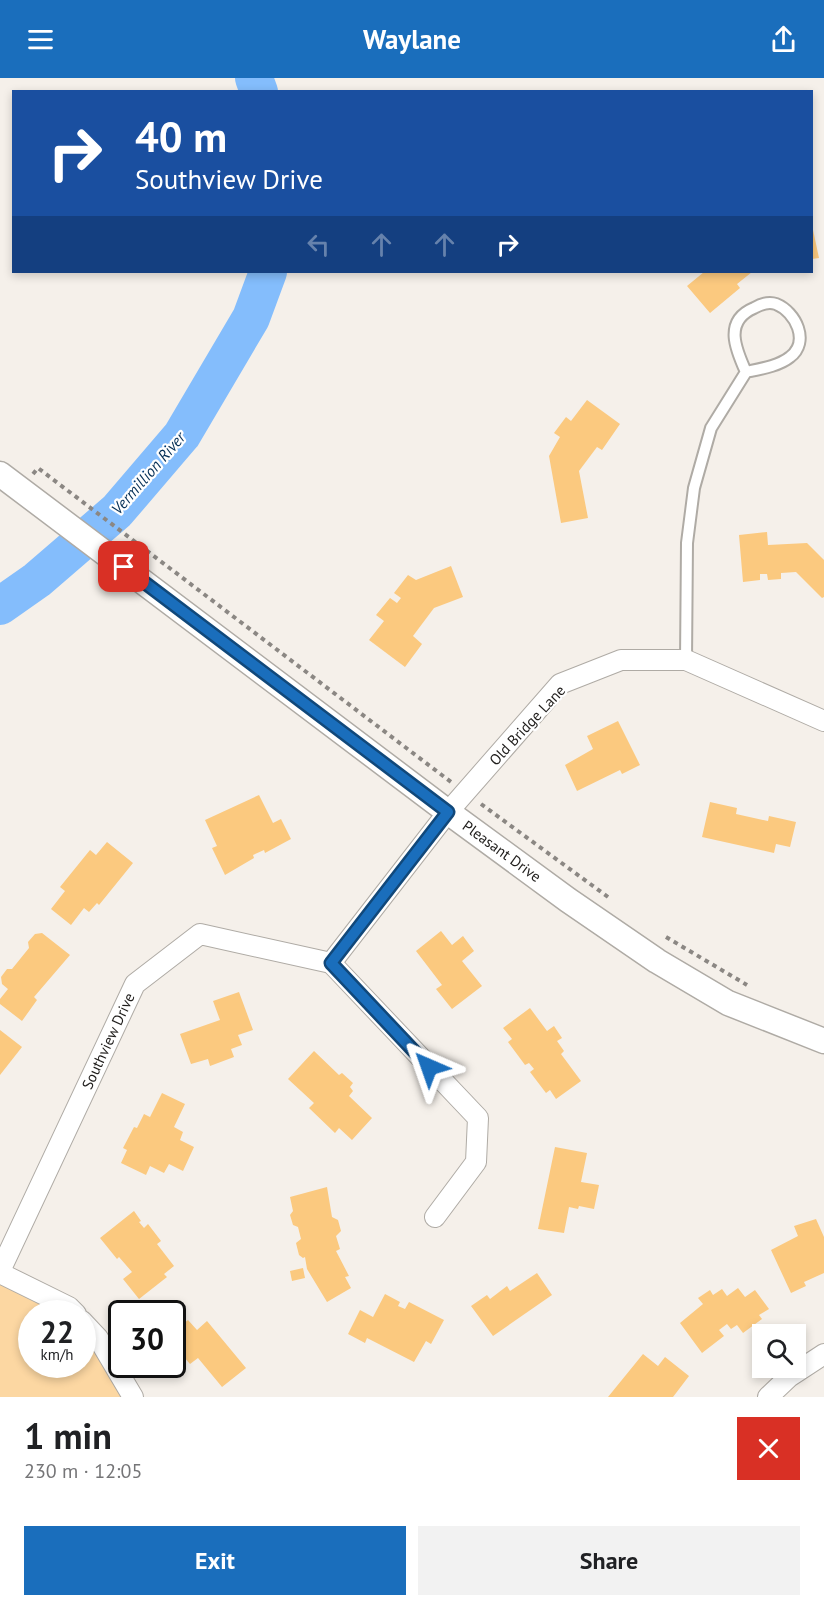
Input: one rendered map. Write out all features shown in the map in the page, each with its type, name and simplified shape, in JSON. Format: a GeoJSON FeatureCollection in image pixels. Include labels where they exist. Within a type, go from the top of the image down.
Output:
{"type":"FeatureCollection","features":[{"type":"Feature","properties":{"kind":"street","name":"Pleasant Drive"},"geometry":{"type":"LineString","coordinates":[[0,474],[568,900],[657,961],[728,1003],[824,1041]]}},
{"type":"Feature","properties":{"kind":"street","name":"Old Bridge Lane"},"geometry":{"type":"LineString","coordinates":[[448,812],[560,684],[621,660],[686,660],[824,721]]}},
{"type":"Feature","properties":{"kind":"street"},"geometry":{"type":"LineString","coordinates":[[435,1217],[476,1162],[478,1119],[331,963],[448,812]]}},
{"type":"Feature","properties":{"kind":"street","name":"Southview Drive"},"geometry":{"type":"LineString","coordinates":[[0,1272],[135,984],[200,934],[331,963]]}},
{"type":"Feature","properties":{"kind":"street"},"geometry":{"type":"LineString","coordinates":[[0,1272],[55,1300]]}},
{"type":"Feature","properties":{"kind":"street"},"geometry":{"type":"LineString","coordinates":[[96,1335],[133,1397]]}},
{"type":"Feature","properties":{"kind":"street"},"geometry":{"type":"LineString","coordinates":[[768,1397],[789,1377],[824,1354]]}},
{"type":"Feature","properties":{"kind":"lane"},"geometry":{"type":"LineString","coordinates":[[686,660],[687,543],[694,488],[711,428],[746,372],[768,367],[790,357],[799,344],[800,333],[795,319],[776,304],[765,303],[757,306],[738,320],[734,332],[735,347],[746,372]]}},
{"type":"Feature","properties":{"kind":"path"},"geometry":{"type":"LineString","coordinates":[[44,472],[465,793],[612,901]]}},
{"type":"Feature","properties":{"kind":"path"},"geometry":{"type":"LineString","coordinates":[[659,933],[757,991]]}},
{"type":"Feature","properties":{"kind":"shaded area"},"geometry":{"type":"Polygon","coordinates":[[[0,1273],[50,1300],[18,1300],[18,1378],[96,1378],[96,1341],[108,1359],[108,1378],[120,1378],[133,1397],[0,1397],[0,1273]]]}},
{"type":"Feature","properties":{"kind":"building"},"geometry":{"type":"Polygon","coordinates":[[[813,230],[819,258],[813,259],[813,230]]]}},
{"type":"Feature","properties":{"kind":"building"},"geometry":{"type":"Polygon","coordinates":[[[703,273],[751,273],[737,284],[740,288],[710,313],[687,286],[703,273]]]}},
{"type":"Feature","properties":{"kind":"building"},"geometry":{"type":"Polygon","coordinates":[[[587,400],[620,424],[602,450],[597,447],[579,471],[588,518],[561,523],[549,456],[560,437],[554,433],[566,417],[571,421],[587,400]]]}},
{"type":"Feature","properties":{"kind":"building"},"geometry":{"type":"Polygon","coordinates":[[[767,532],[768,545],[807,543],[824,560],[824,597],[822,598],[796,572],[781,573],[781,579],[768,580],[767,574],[760,574],[760,580],[743,582],[739,535],[767,532]]]}},
{"type":"Feature","properties":{"kind":"building"},"geometry":{"type":"Polygon","coordinates":[[[451,566],[463,597],[434,608],[413,636],[422,644],[405,667],[369,640],[384,621],[376,615],[390,598],[397,603],[401,598],[394,593],[408,575],[416,580],[451,566]]]}},
{"type":"Feature","properties":{"kind":"building"},"geometry":{"type":"Polygon","coordinates":[[[618,721],[640,765],[622,774],[620,770],[577,791],[565,765],[593,749],[587,736],[618,721]]]}},
{"type":"Feature","properties":{"kind":"building"},"geometry":{"type":"Polygon","coordinates":[[[259,795],[273,823],[281,819],[291,839],[265,853],[264,850],[253,855],[254,858],[225,875],[212,848],[217,846],[205,820],[259,795]]]}},
{"type":"Feature","properties":{"kind":"building"},"geometry":{"type":"Polygon","coordinates":[[[710,802],[737,808],[736,814],[768,821],[769,816],[796,822],[790,847],[776,844],[774,853],[702,837],[710,802]]]}},
{"type":"Feature","properties":{"kind":"building"},"geometry":{"type":"Polygon","coordinates":[[[107,842],[133,863],[99,905],[97,903],[89,912],[84,908],[71,925],[51,909],[65,891],[60,887],[90,850],[96,855],[107,842]]]}},
{"type":"Feature","properties":{"kind":"building"},"geometry":{"type":"Polygon","coordinates":[[[441,931],[452,945],[463,936],[474,951],[462,961],[482,986],[452,1009],[436,989],[442,985],[416,951],[441,931]]]}},
{"type":"Feature","properties":{"kind":"building"},"geometry":{"type":"Polygon","coordinates":[[[42,933],[70,955],[34,997],[37,1000],[22,1021],[0,1004],[0,999],[8,989],[2,984],[1,977],[7,969],[12,969],[29,948],[28,942],[35,934],[42,933]]]}},
{"type":"Feature","properties":{"kind":"building"},"geometry":{"type":"Polygon","coordinates":[[[239,992],[253,1030],[238,1035],[242,1045],[231,1049],[234,1057],[210,1066],[208,1059],[191,1064],[180,1034],[220,1020],[213,1001],[239,992]]]}},
{"type":"Feature","properties":{"kind":"building"},"geometry":{"type":"Polygon","coordinates":[[[530,1008],[547,1031],[554,1026],[562,1038],[557,1041],[564,1051],[561,1054],[581,1081],[556,1099],[550,1090],[546,1093],[530,1072],[534,1069],[529,1063],[525,1065],[508,1042],[512,1039],[503,1028],[530,1008]]]}},
{"type":"Feature","properties":{"kind":"building"},"geometry":{"type":"Polygon","coordinates":[[[0,1030],[22,1047],[0,1075],[0,1030]]]}},
{"type":"Feature","properties":{"kind":"building"},"geometry":{"type":"Polygon","coordinates":[[[314,1051],[339,1075],[342,1073],[353,1083],[350,1087],[353,1091],[349,1096],[372,1118],[352,1140],[339,1128],[335,1133],[309,1108],[314,1103],[288,1079],[314,1051]]]}},
{"type":"Feature","properties":{"kind":"building"},"geometry":{"type":"Polygon","coordinates":[[[162,1093],[185,1104],[174,1127],[183,1132],[180,1140],[194,1147],[183,1171],[169,1164],[164,1173],[150,1166],[146,1175],[121,1163],[127,1150],[123,1148],[144,1114],[150,1117],[162,1093]]]}},
{"type":"Feature","properties":{"kind":"building"},"geometry":{"type":"Polygon","coordinates":[[[555,1147],[587,1153],[581,1182],[599,1185],[594,1209],[569,1207],[564,1233],[538,1229],[555,1147]]]}},
{"type":"Feature","properties":{"kind":"building"},"geometry":{"type":"Polygon","coordinates":[[[327,1187],[332,1217],[338,1220],[341,1231],[336,1236],[340,1249],[336,1251],[349,1276],[345,1277],[351,1288],[327,1302],[307,1269],[305,1257],[299,1255],[296,1243],[301,1239],[298,1227],[293,1225],[290,1215],[293,1211],[290,1197],[327,1187]]]}},
{"type":"Feature","properties":{"kind":"building"},"geometry":{"type":"Polygon","coordinates":[[[134,1211],[144,1228],[148,1224],[161,1241],[157,1244],[174,1266],[164,1274],[167,1277],[139,1299],[123,1279],[132,1272],[119,1257],[117,1259],[100,1238],[134,1211]]]}},
{"type":"Feature","properties":{"kind":"building"},"geometry":{"type":"Polygon","coordinates":[[[816,1219],[824,1237],[824,1273],[804,1282],[806,1286],[791,1293],[771,1250],[798,1236],[794,1226],[816,1219]]]}},
{"type":"Feature","properties":{"kind":"building"},"geometry":{"type":"Polygon","coordinates":[[[303,1268],[305,1278],[292,1281],[290,1271],[303,1268]]]}},
{"type":"Feature","properties":{"kind":"building"},"geometry":{"type":"Polygon","coordinates":[[[537,1273],[552,1295],[493,1336],[471,1306],[487,1295],[490,1299],[507,1286],[510,1291],[537,1273]]]}},
{"type":"Feature","properties":{"kind":"building"},"geometry":{"type":"Polygon","coordinates":[[[738,1288],[745,1297],[755,1290],[769,1309],[759,1315],[762,1319],[752,1324],[743,1333],[737,1325],[731,1329],[727,1324],[719,1330],[724,1336],[702,1353],[680,1323],[703,1304],[698,1298],[710,1290],[713,1295],[722,1289],[727,1296],[738,1288]]]}},
{"type":"Feature","properties":{"kind":"building"},"geometry":{"type":"Polygon","coordinates":[[[385,1294],[400,1302],[398,1306],[405,1309],[409,1302],[444,1320],[431,1344],[426,1341],[414,1362],[367,1338],[365,1343],[348,1334],[360,1310],[373,1317],[385,1294]]]}},
{"type":"Feature","properties":{"kind":"building"},"geometry":{"type":"Polygon","coordinates":[[[188,1320],[197,1330],[207,1321],[246,1368],[222,1387],[198,1358],[190,1364],[186,1359],[186,1322],[188,1320]]]}},
{"type":"Feature","properties":{"kind":"building"},"geometry":{"type":"Polygon","coordinates":[[[643,1354],[658,1366],[665,1357],[689,1376],[673,1397],[608,1397],[643,1354]]]}},
{"type":"Feature","properties":{"kind":"waterway","name":"Vermillion River"},"geometry":{"type":"LineString","coordinates":[[254,78],[258,90]]}},
{"type":"Feature","properties":{"kind":"waterway","name":"Vermillion River"},"geometry":{"type":"LineString","coordinates":[[0,606],[37,580],[117,511],[182,435],[251,318],[268,273]]}},
{"type":"Feature","properties":{"kind":"route"},"geometry":{"type":"LineString","coordinates":[[124,567],[448,812],[331,963],[429,1067]]}}]}
